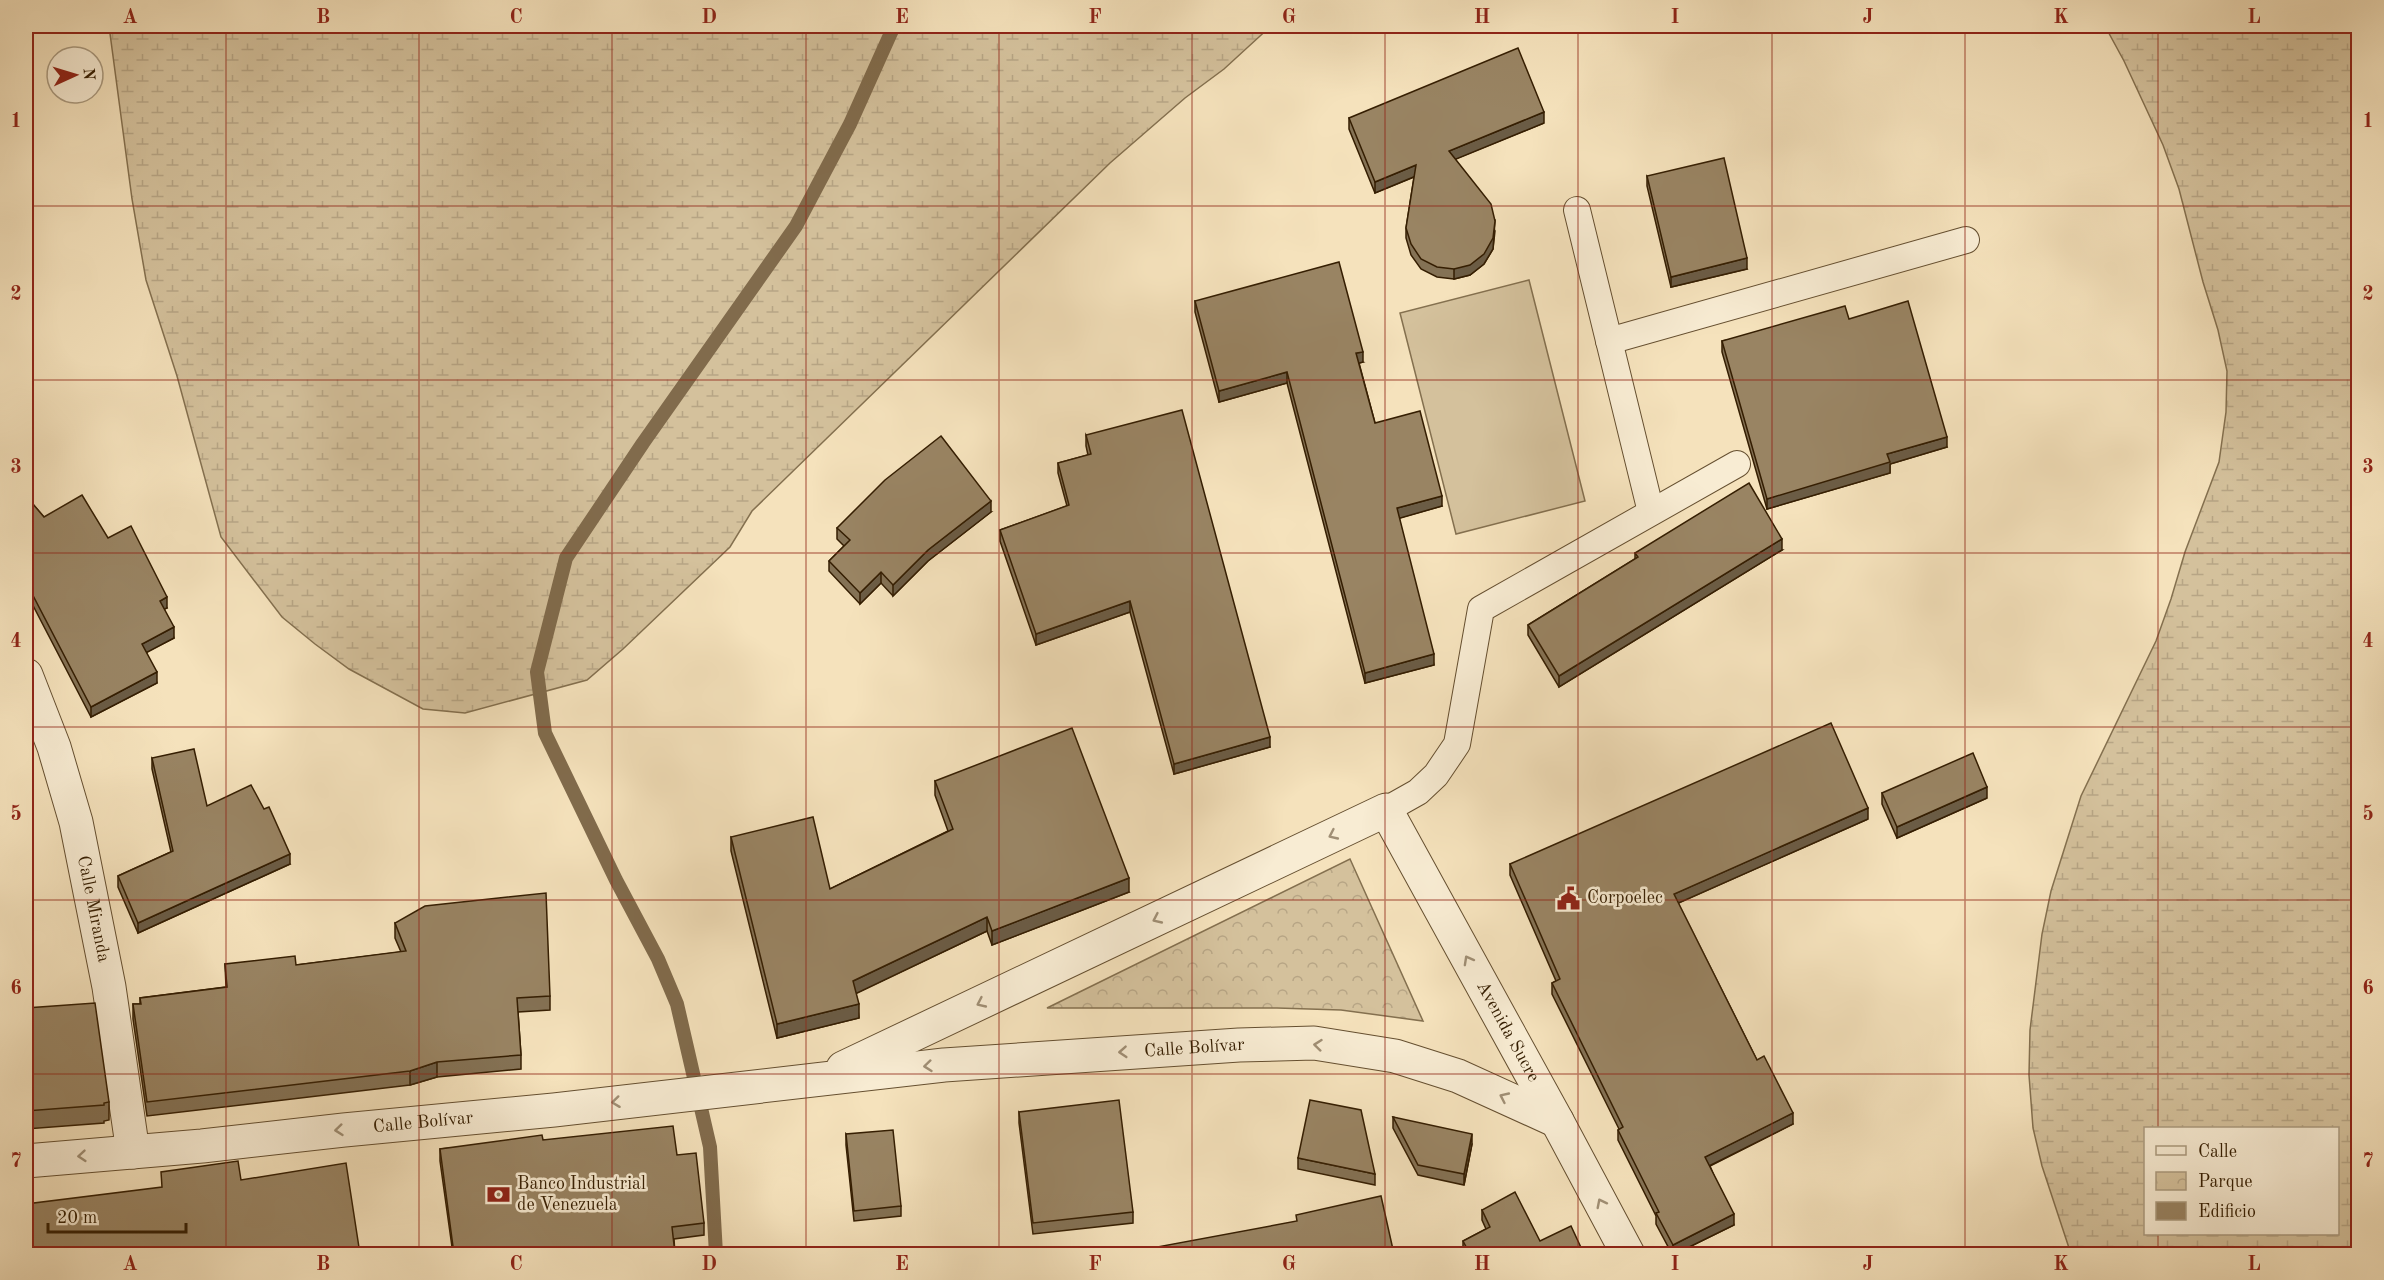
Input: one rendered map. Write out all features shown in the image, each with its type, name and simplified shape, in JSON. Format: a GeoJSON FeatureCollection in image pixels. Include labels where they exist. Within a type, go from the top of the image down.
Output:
{"type":"FeatureCollection","features":[{"type":"Feature","properties":{"kind":"street","name":"Calle Miranda"},"geometry":{"type":"LineString","coordinates":[[26,675],[54,747],[76,822],[109,987],[133,1152]]}},
{"type":"Feature","properties":{"kind":"street","name":"Calle Bolívar"},"geometry":{"type":"LineString","coordinates":[[819,1079],[1386,810]]}},
{"type":"Feature","properties":{"kind":"street","name":"Avenida Sucre"},"geometry":{"type":"LineString","coordinates":[[1386,810],[1628,1254]]}},
{"type":"Feature","properties":{"kind":"street","name":"Calle Bolívar"},"geometry":{"type":"LineString","coordinates":[[26,1161],[675,1096],[944,1065],[1239,1045],[1314,1043],[1395,1056],[1448,1073],[1557,1121]]}},
{"type":"Feature","properties":{"kind":"lane"},"geometry":{"type":"LineString","coordinates":[[1577,210],[1651,512]]}},
{"type":"Feature","properties":{"kind":"lane"},"geometry":{"type":"LineString","coordinates":[[1609,341],[1966,240]]}},
{"type":"Feature","properties":{"kind":"lane"},"geometry":{"type":"LineString","coordinates":[[1386,810],[1418,792],[1436,775],[1457,744],[1481,609],[1737,464]]}},
{"type":"Feature","properties":{"kind":"green space"},"geometry":{"type":"Polygon","coordinates":[[[109,26],[1271,26],[1224,69],[1185,98],[1110,163],[752,511],[730,547],[623,649],[587,680],[465,713],[423,709],[349,669],[282,617],[221,537],[177,376],[146,280],[132,199],[109,26]]]}},
{"type":"Feature","properties":{"kind":"green space"},"geometry":{"type":"Polygon","coordinates":[[[2105,26],[2358,26],[2358,1254],[2071,1254],[2042,1166],[2033,1128],[2029,1075],[2030,1030],[2042,934],[2051,891],[2081,796],[2156,641],[2185,552],[2219,462],[2226,412],[2227,371],[2218,330],[2179,189],[2163,145],[2105,26]]]}},
{"type":"Feature","properties":{"kind":"green space"},"geometry":{"type":"Polygon","coordinates":[[[1529,280],[1585,501],[1456,534],[1400,313],[1529,280]]]}},
{"type":"Feature","properties":{"kind":"green space"},"geometry":{"type":"Polygon","coordinates":[[[1350,859],[1423,1021],[1341,1010],[1047,1008],[1350,859]]]}},
{"type":"Feature","properties":{"kind":"building"},"geometry":{"type":"Polygon","coordinates":[[[1518,48],[1544,112],[1449,151],[1491,204],[1495,221],[1493,238],[1484,254],[1470,265],[1454,269],[1437,267],[1421,259],[1411,244],[1406,228],[1416,165],[1375,182],[1349,118],[1518,48]]]}},
{"type":"Feature","properties":{"kind":"building"},"geometry":{"type":"Polygon","coordinates":[[[1724,158],[1747,258],[1671,277],[1647,176],[1724,158]]]}},
{"type":"Feature","properties":{"kind":"building"},"geometry":{"type":"Polygon","coordinates":[[[1339,262],[1363,352],[1356,353],[1375,423],[1420,411],[1442,496],[1397,508],[1434,654],[1365,673],[1287,372],[1219,391],[1195,301],[1339,262]]]}},
{"type":"Feature","properties":{"kind":"building"},"geometry":{"type":"Polygon","coordinates":[[[1908,301],[1947,437],[1887,454],[1890,462],[1767,499],[1722,341],[1845,306],[1849,319],[1908,301]]]}},
{"type":"Feature","properties":{"kind":"building"},"geometry":{"type":"Polygon","coordinates":[[[1182,410],[1270,737],[1174,764],[1130,601],[1036,634],[1000,530],[1069,505],[1058,463],[1091,454],[1086,435],[1182,410]]]}},
{"type":"Feature","properties":{"kind":"building"},"geometry":{"type":"Polygon","coordinates":[[[941,436],[991,501],[928,550],[893,585],[881,572],[860,593],[829,561],[850,540],[837,528],[885,480],[941,436]]]}},
{"type":"Feature","properties":{"kind":"building"},"geometry":{"type":"Polygon","coordinates":[[[1749,483],[1782,539],[1559,676],[1528,625],[1638,557],[1635,553],[1749,483]]]}},
{"type":"Feature","properties":{"kind":"building"},"geometry":{"type":"Polygon","coordinates":[[[82,495],[108,538],[131,526],[167,597],[160,601],[174,627],[142,644],[157,672],[91,707],[26,582],[26,496],[44,517],[82,495]]]}},
{"type":"Feature","properties":{"kind":"building"},"geometry":{"type":"Polygon","coordinates":[[[1831,723],[1868,808],[1674,894],[1757,1060],[1764,1056],[1793,1113],[1705,1157],[1734,1214],[1673,1245],[1618,1130],[1623,1127],[1552,983],[1560,979],[1510,864],[1831,723]]]}},
{"type":"Feature","properties":{"kind":"building"},"geometry":{"type":"Polygon","coordinates":[[[1072,728],[1129,878],[992,931],[987,917],[853,981],[859,1004],[777,1024],[731,837],[813,817],[830,889],[953,829],[935,781],[1072,728]]]}},
{"type":"Feature","properties":{"kind":"building"},"geometry":{"type":"Polygon","coordinates":[[[194,749],[207,806],[251,785],[264,809],[269,807],[290,854],[138,923],[118,876],[173,851],[152,758],[194,749]]]}},
{"type":"Feature","properties":{"kind":"building"},"geometry":{"type":"Polygon","coordinates":[[[1973,753],[1987,787],[1897,827],[1882,793],[1973,753]]]}},
{"type":"Feature","properties":{"kind":"building"},"geometry":{"type":"Polygon","coordinates":[[[546,893],[550,996],[517,998],[521,1055],[437,1062],[410,1071],[147,1102],[133,1004],[141,1004],[140,998],[227,987],[225,964],[295,956],[296,965],[406,951],[395,923],[425,906],[546,893]]]}},
{"type":"Feature","properties":{"kind":"building"},"geometry":{"type":"Polygon","coordinates":[[[95,1003],[109,1102],[104,1105],[26,1111],[26,1008],[95,1003]]]}},
{"type":"Feature","properties":{"kind":"building"},"geometry":{"type":"Polygon","coordinates":[[[1119,1100],[1133,1212],[1033,1223],[1019,1112],[1119,1100]]]}},
{"type":"Feature","properties":{"kind":"building"},"geometry":{"type":"Polygon","coordinates":[[[1310,1100],[1361,1110],[1375,1174],[1298,1158],[1310,1100]]]}},
{"type":"Feature","properties":{"kind":"building"},"geometry":{"type":"Polygon","coordinates":[[[1393,1117],[1472,1134],[1464,1174],[1418,1165],[1393,1117]]]}},
{"type":"Feature","properties":{"kind":"building"},"geometry":{"type":"Polygon","coordinates":[[[673,1126],[677,1155],[696,1153],[704,1223],[672,1227],[675,1254],[454,1254],[440,1149],[542,1135],[543,1140],[673,1126]]]}},
{"type":"Feature","properties":{"kind":"building"},"geometry":{"type":"Polygon","coordinates":[[[893,1130],[901,1206],[854,1211],[846,1134],[893,1130]]]}},
{"type":"Feature","properties":{"kind":"building"},"geometry":{"type":"Polygon","coordinates":[[[238,1161],[241,1180],[346,1163],[360,1254],[26,1254],[26,1204],[162,1187],[161,1172],[238,1161]]]}},
{"type":"Feature","properties":{"kind":"building"},"geometry":{"type":"Polygon","coordinates":[[[1515,1192],[1540,1241],[1571,1226],[1584,1254],[1470,1254],[1463,1241],[1490,1227],[1482,1210],[1515,1192]]]}},
{"type":"Feature","properties":{"kind":"building"},"geometry":{"type":"Polygon","coordinates":[[[1381,1196],[1394,1254],[1158,1254],[1157,1247],[1297,1221],[1296,1215],[1381,1196]]]}},
{"type":"Feature","properties":{"kind":"waterway"},"geometry":{"type":"LineString","coordinates":[[716,1254],[710,1147],[677,1004],[658,959],[616,880],[545,733],[537,672],[566,558],[643,443],[796,226],[850,124],[894,26]]}},
{"type":"Feature","properties":{"kind":"place","name":"Corpoelec"},"geometry":{"type":"Point","coordinates":[1569,898]}},
{"type":"Feature","properties":{"kind":"place","name":"Banco Industrial de Venezuela"},"geometry":{"type":"Point","coordinates":[499,1194]}}]}
